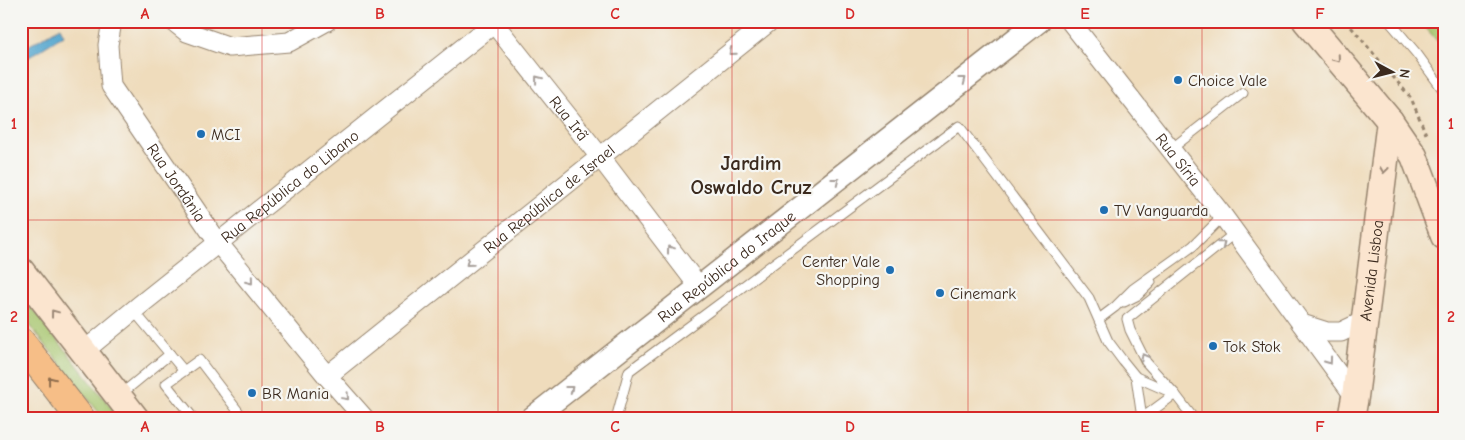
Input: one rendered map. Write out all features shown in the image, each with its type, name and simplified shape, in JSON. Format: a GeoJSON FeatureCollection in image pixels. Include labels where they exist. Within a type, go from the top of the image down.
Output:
{"type":"FeatureCollection","features":[{"type":"Feature","properties":{"kind":"main road"},"geometry":{"type":"LineString","coordinates":[[1306,21],[1390,121],[1414,156],[1444,236]]}},
{"type":"Feature","properties":{"kind":"main road","name":"Avenida Lisboa"},"geometry":{"type":"LineString","coordinates":[[1353,408],[1390,121]]}},
{"type":"Feature","properties":{"kind":"main road"},"geometry":{"type":"LineString","coordinates":[[21,271],[136,419]]}},
{"type":"Feature","properties":{"kind":"main road"},"geometry":{"type":"LineString","coordinates":[[21,342],[81,419]]}},
{"type":"Feature","properties":{"kind":"street","name":"Rua Jordânia"},"geometry":{"type":"LineString","coordinates":[[112,21],[108,45],[111,86],[219,244],[327,376],[365,419]]}},
{"type":"Feature","properties":{"kind":"street"},"geometry":{"type":"LineString","coordinates":[[173,21],[186,32],[230,47],[289,42],[327,21]]}},
{"type":"Feature","properties":{"kind":"street","name":"Rua República de Israel"},"geometry":{"type":"LineString","coordinates":[[327,376],[770,21]]}},
{"type":"Feature","properties":{"kind":"street","name":"Rua República do Iraque"},"geometry":{"type":"LineString","coordinates":[[532,419],[1038,21]]}},
{"type":"Feature","properties":{"kind":"street","name":"Rua Síria"},"geometry":{"type":"LineString","coordinates":[[1070,21],[1223,216],[1302,324],[1353,408]]}},
{"type":"Feature","properties":{"kind":"street","name":"Rua República do Libano"},"geometry":{"type":"LineString","coordinates":[[83,352],[495,22]]}},
{"type":"Feature","properties":{"kind":"street","name":"Rua Irã"},"geometry":{"type":"LineString","coordinates":[[495,22],[700,288]]}},
{"type":"Feature","properties":{"kind":"street"},"geometry":{"type":"LineString","coordinates":[[1302,324],[1327,332],[1341,332],[1364,322]]}},
{"type":"Feature","properties":{"kind":"lane"},"geometry":{"type":"LineString","coordinates":[[1389,21],[1444,91]]}},
{"type":"Feature","properties":{"kind":"lane"},"geometry":{"type":"LineString","coordinates":[[1171,149],[1243,93]]}},
{"type":"Feature","properties":{"kind":"lane"},"geometry":{"type":"LineString","coordinates":[[616,419],[629,371],[959,126],[1089,298],[1108,341],[1136,377],[1174,394]]}},
{"type":"Feature","properties":{"kind":"lane"},"geometry":{"type":"LineString","coordinates":[[1099,319],[1115,307],[1133,289],[1193,246],[1223,216]]}},
{"type":"Feature","properties":{"kind":"lane"},"geometry":{"type":"LineString","coordinates":[[1194,419],[1146,362],[1130,330],[1127,319],[1235,233]]}},
{"type":"Feature","properties":{"kind":"lane"},"geometry":{"type":"LineString","coordinates":[[134,310],[184,371]]}},
{"type":"Feature","properties":{"kind":"lane"},"geometry":{"type":"LineString","coordinates":[[118,396],[170,354]]}},
{"type":"Feature","properties":{"kind":"lane"},"geometry":{"type":"LineString","coordinates":[[194,419],[166,384],[199,360],[244,419]]}},
{"type":"Feature","properties":{"kind":"lane"},"geometry":{"type":"LineString","coordinates":[[1136,377],[1142,418],[1174,394]]}},
{"type":"Feature","properties":{"kind":"path"},"geometry":{"type":"LineString","coordinates":[[1346,21],[1410,98],[1429,139]]}},
{"type":"Feature","properties":{"kind":"green space"},"geometry":{"type":"Polygon","coordinates":[[[1420,21],[1444,21],[1444,49],[1420,21]]]}},
{"type":"Feature","properties":{"kind":"green space"},"geometry":{"type":"Polygon","coordinates":[[[21,294],[120,419],[104,419],[21,314],[21,294]]]}},
{"type":"Feature","properties":{"kind":"water"},"geometry":{"type":"Polygon","coordinates":[[[60,27],[64,35],[26,59],[23,49],[60,27]]]}},
{"type":"Feature","properties":{"kind":"place","name":"Choice Vale"},"geometry":{"type":"Point","coordinates":[1178,80]}},
{"type":"Feature","properties":{"kind":"place","name":"MCI"},"geometry":{"type":"Point","coordinates":[201,134]}},
{"type":"Feature","properties":{"kind":"place","name":"TV Vanguarda"},"geometry":{"type":"Point","coordinates":[1104,210]}},
{"type":"Feature","properties":{"kind":"place","name":"Center Vale Shopping"},"geometry":{"type":"Point","coordinates":[890,270]}},
{"type":"Feature","properties":{"kind":"place","name":"Cinemark"},"geometry":{"type":"Point","coordinates":[940,293]}},
{"type":"Feature","properties":{"kind":"place","name":"Tok Stok"},"geometry":{"type":"Point","coordinates":[1213,346]}},
{"type":"Feature","properties":{"kind":"place","name":"BR Mania"},"geometry":{"type":"Point","coordinates":[252,393]}},
{"type":"Feature","properties":{"kind":"district","name":"Jardim Oswaldo Cruz"},"geometry":{"type":"Point","coordinates":[751,175]}}]}
